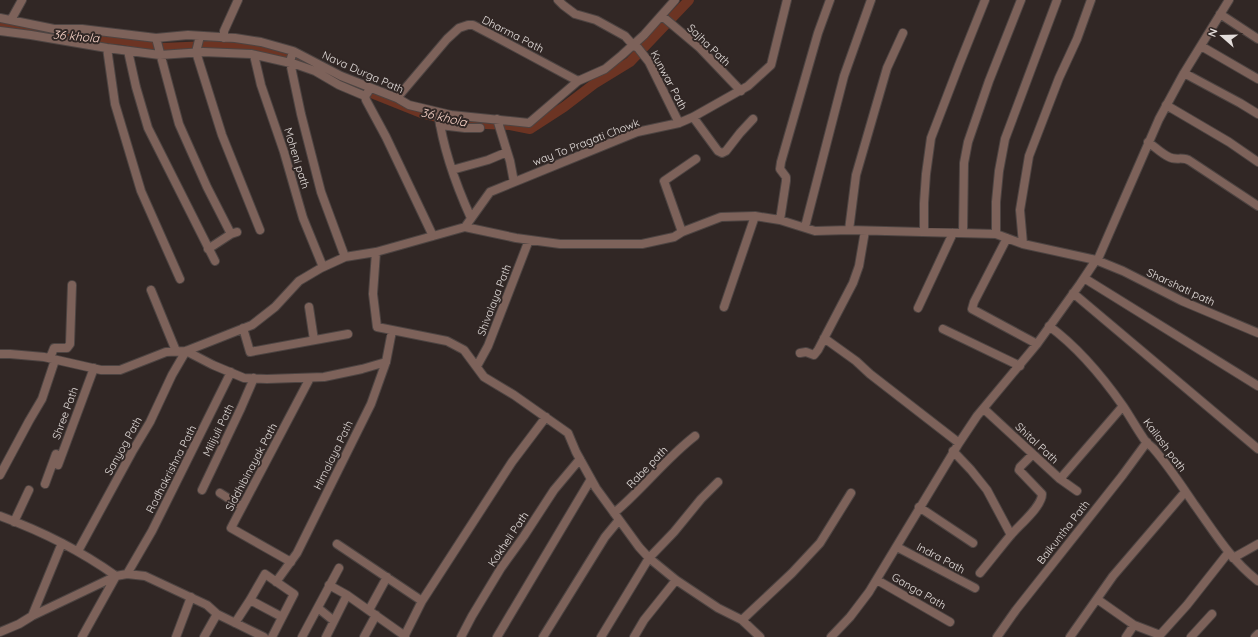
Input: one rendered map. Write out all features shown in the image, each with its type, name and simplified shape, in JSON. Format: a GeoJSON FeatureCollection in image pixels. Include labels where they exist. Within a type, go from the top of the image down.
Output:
{"type":"FeatureCollection","features":[{"type":"Feature","properties":{"kind":"street"},"geometry":{"type":"LineString","coordinates":[[11,20],[22,0]]}},
{"type":"Feature","properties":{"kind":"street"},"geometry":{"type":"LineString","coordinates":[[224,38],[224,31],[238,0]]}},
{"type":"Feature","properties":{"kind":"street","name":"Kunwar Path"},"geometry":{"type":"LineString","coordinates":[[558,0],[575,14],[596,20],[625,36],[638,48],[649,62],[679,122]]}},
{"type":"Feature","properties":{"kind":"street","name":"Nava Durga Path"},"geometry":{"type":"LineString","coordinates":[[0,18],[54,29],[82,29],[156,38],[188,35],[261,42],[293,51],[341,76],[397,98],[408,105],[451,115],[529,122],[578,81],[604,69],[622,56],[662,16],[675,0]]}},
{"type":"Feature","properties":{"kind":"street","name":"way To Pragati Chowk"},"geometry":{"type":"LineString","coordinates":[[465,227],[490,192],[637,132],[679,122],[693,117],[741,91],[771,65],[787,0]]}},
{"type":"Feature","properties":{"kind":"street"},"geometry":{"type":"LineString","coordinates":[[780,220],[786,181],[786,177],[780,169],[781,162],[818,33],[830,0]]}},
{"type":"Feature","properties":{"kind":"street"},"geometry":{"type":"LineString","coordinates":[[805,227],[844,76],[871,0]]}},
{"type":"Feature","properties":{"kind":"street"},"geometry":{"type":"LineString","coordinates":[[924,232],[926,174],[931,138],[985,0]]}},
{"type":"Feature","properties":{"kind":"street"},"geometry":{"type":"LineString","coordinates":[[963,233],[964,163],[968,142],[1021,0]]}},
{"type":"Feature","properties":{"kind":"street"},"geometry":{"type":"LineString","coordinates":[[996,234],[996,202],[999,171],[1005,139],[1057,0]]}},
{"type":"Feature","properties":{"kind":"street"},"geometry":{"type":"LineString","coordinates":[[1023,244],[1020,210],[1029,156],[1091,0]]}},
{"type":"Feature","properties":{"kind":"street"},"geometry":{"type":"LineString","coordinates":[[831,637],[850,617],[877,580],[958,442],[1037,344],[1098,259],[1148,142],[1166,105],[1229,0]]}},
{"type":"Feature","properties":{"kind":"street"},"geometry":{"type":"LineString","coordinates":[[1220,14],[1258,39]]}},
{"type":"Feature","properties":{"kind":"street","name":"Sajha Path"},"geometry":{"type":"LineString","coordinates":[[662,16],[700,48],[741,91]]}},
{"type":"Feature","properties":{"kind":"street","name":"Dharma Path"},"geometry":{"type":"LineString","coordinates":[[397,98],[442,46],[459,28],[464,25],[473,25],[578,81]]}},
{"type":"Feature","properties":{"kind":"street"},"geometry":{"type":"LineString","coordinates":[[0,30],[107,48],[160,55],[196,52],[231,52],[290,62],[315,71],[340,85],[365,96],[433,236]]}},
{"type":"Feature","properties":{"kind":"street"},"geometry":{"type":"LineString","coordinates":[[849,230],[856,175],[887,68],[903,33]]}},
{"type":"Feature","properties":{"kind":"street"},"geometry":{"type":"LineString","coordinates":[[200,36],[196,52],[222,135],[260,230]]}},
{"type":"Feature","properties":{"kind":"street"},"geometry":{"type":"LineString","coordinates":[[156,38],[179,124],[207,187],[234,233],[208,249]]}},
{"type":"Feature","properties":{"kind":"street"},"geometry":{"type":"LineString","coordinates":[[1201,46],[1258,79]]}},
{"type":"Feature","properties":{"kind":"street"},"geometry":{"type":"LineString","coordinates":[[107,48],[115,104],[141,191],[180,279]]}},
{"type":"Feature","properties":{"kind":"street"},"geometry":{"type":"LineString","coordinates":[[128,51],[136,87],[148,128],[215,261]]}},
{"type":"Feature","properties":{"kind":"street"},"geometry":{"type":"LineString","coordinates":[[293,51],[290,62],[301,114],[321,192],[345,257]]}},
{"type":"Feature","properties":{"kind":"street","name":"Moheni path"},"geometry":{"type":"LineString","coordinates":[[254,55],[261,85],[284,152],[303,218],[323,267]]}},
{"type":"Feature","properties":{"kind":"street"},"geometry":{"type":"LineString","coordinates":[[1184,73],[1258,114]]}},
{"type":"Feature","properties":{"kind":"street"},"geometry":{"type":"LineString","coordinates":[[365,96],[370,87]]}},
{"type":"Feature","properties":{"kind":"street"},"geometry":{"type":"LineString","coordinates":[[1166,105],[1229,142],[1258,162]]}},
{"type":"Feature","properties":{"kind":"street"},"geometry":{"type":"LineString","coordinates":[[438,112],[452,170],[460,194],[471,218]]}},
{"type":"Feature","properties":{"kind":"street"},"geometry":{"type":"LineString","coordinates":[[693,117],[718,151],[722,153],[726,151],[753,119]]}},
{"type":"Feature","properties":{"kind":"street"},"geometry":{"type":"LineString","coordinates":[[497,119],[508,152],[514,182]]}},
{"type":"Feature","properties":{"kind":"street"},"geometry":{"type":"LineString","coordinates":[[440,125],[480,128]]}},
{"type":"Feature","properties":{"kind":"street"},"geometry":{"type":"LineString","coordinates":[[1148,142],[1169,158],[1184,158],[1190,161],[1258,206]]}},
{"type":"Feature","properties":{"kind":"street"},"geometry":{"type":"LineString","coordinates":[[452,170],[488,160],[508,152]]}},
{"type":"Feature","properties":{"kind":"street"},"geometry":{"type":"LineString","coordinates":[[682,232],[664,181],[696,160]]}},
{"type":"Feature","properties":{"kind":"street"},"geometry":{"type":"LineString","coordinates":[[724,307],[755,216]]}},
{"type":"Feature","properties":{"kind":"street","name":"Sharshati path"},"geometry":{"type":"LineString","coordinates":[[465,227],[516,238],[560,244],[642,244],[674,237],[682,232],[721,217],[755,216],[780,220],[815,231],[849,230],[996,234],[1023,244],[1096,260],[1123,271],[1182,301],[1258,333]]}},
{"type":"Feature","properties":{"kind":"street"},"geometry":{"type":"LineString","coordinates":[[0,354],[53,359],[100,370],[120,370],[166,352],[186,351],[252,325],[275,307],[299,281],[323,267],[345,257],[376,252],[465,227]]}},
{"type":"Feature","properties":{"kind":"street"},"geometry":{"type":"LineString","coordinates":[[800,353],[806,352],[814,355],[824,338],[853,283],[859,266],[865,231]]}},
{"type":"Feature","properties":{"kind":"street"},"geometry":{"type":"LineString","coordinates":[[918,308],[953,233]]}},
{"type":"Feature","properties":{"kind":"street"},"geometry":{"type":"LineString","coordinates":[[1007,238],[974,302],[972,309],[1037,344]]}},
{"type":"Feature","properties":{"kind":"street","name":"Shivalaya Path"},"geometry":{"type":"LineString","coordinates":[[477,366],[488,346],[529,240]]}},
{"type":"Feature","properties":{"kind":"street"},"geometry":{"type":"LineString","coordinates":[[376,252],[373,294],[377,327],[447,341],[464,350],[484,377],[514,395],[568,433],[596,488],[639,547],[649,558],[676,580],[718,608],[742,620],[760,637]]}},
{"type":"Feature","properties":{"kind":"street"},"geometry":{"type":"LineString","coordinates":[[1084,278],[1258,386]]}},
{"type":"Feature","properties":{"kind":"street"},"geometry":{"type":"LineString","coordinates":[[0,475],[28,420],[42,399],[53,359],[54,348],[67,348],[70,344],[72,285]]}},
{"type":"Feature","properties":{"kind":"street"},"geometry":{"type":"LineString","coordinates":[[151,290],[176,351]]}},
{"type":"Feature","properties":{"kind":"street"},"geometry":{"type":"LineString","coordinates":[[1073,293],[1258,449]]}},
{"type":"Feature","properties":{"kind":"street"},"geometry":{"type":"LineString","coordinates":[[309,307],[314,340]]}},
{"type":"Feature","properties":{"kind":"street","name":"Kailash path"},"geometry":{"type":"LineString","coordinates":[[1049,326],[1061,335],[1098,372],[1147,442],[1153,448],[1231,556],[1258,581]]}},
{"type":"Feature","properties":{"kind":"street"},"geometry":{"type":"LineString","coordinates":[[243,328],[250,352],[348,334]]}},
{"type":"Feature","properties":{"kind":"street"},"geometry":{"type":"LineString","coordinates":[[943,329],[1020,366]]}},
{"type":"Feature","properties":{"kind":"street","name":"Himalaya Path"},"geometry":{"type":"LineString","coordinates":[[276,582],[291,562],[319,510],[371,404],[386,362],[392,331]]}},
{"type":"Feature","properties":{"kind":"street"},"geometry":{"type":"LineString","coordinates":[[824,338],[856,361],[870,374],[958,442]]}},
{"type":"Feature","properties":{"kind":"street"},"geometry":{"type":"LineString","coordinates":[[186,351],[244,378],[324,377],[354,371],[386,362]]}},
{"type":"Feature","properties":{"kind":"street","name":"Sanyog Path"},"geometry":{"type":"LineString","coordinates":[[78,551],[150,422],[172,375],[186,351]]}},
{"type":"Feature","properties":{"kind":"street","name":"Shree Path"},"geometry":{"type":"LineString","coordinates":[[58,465],[94,368]]}},
{"type":"Feature","properties":{"kind":"street","name":"Radhakrishna Path"},"geometry":{"type":"LineString","coordinates":[[127,574],[152,532],[231,372]]}},
{"type":"Feature","properties":{"kind":"street","name":"Milijuli Path"},"geometry":{"type":"LineString","coordinates":[[202,490],[254,378]]}},
{"type":"Feature","properties":{"kind":"street","name":"Siddhibinayak Path"},"geometry":{"type":"LineString","coordinates":[[291,562],[232,528],[310,378]]}},
{"type":"Feature","properties":{"kind":"street"},"geometry":{"type":"LineString","coordinates":[[1060,479],[1123,406]]}},
{"type":"Feature","properties":{"kind":"street","name":"Shital Path"},"geometry":{"type":"LineString","coordinates":[[984,409],[1060,479],[1077,492]]}},
{"type":"Feature","properties":{"kind":"street"},"geometry":{"type":"LineString","coordinates":[[329,585],[372,612],[404,636],[422,601],[512,462],[546,417]]}},
{"type":"Feature","properties":{"kind":"street","name":"Rabe path"},"geometry":{"type":"LineString","coordinates":[[614,513],[630,500],[684,444],[695,436]]}},
{"type":"Feature","properties":{"kind":"street","name":"Baikuntha Path"},"geometry":{"type":"LineString","coordinates":[[998,636],[1016,610],[1147,442]]}},
{"type":"Feature","properties":{"kind":"street"},"geometry":{"type":"LineString","coordinates":[[953,451],[987,490],[1011,535]]}},
{"type":"Feature","properties":{"kind":"street"},"geometry":{"type":"LineString","coordinates":[[45,484],[57,453],[62,453]]}},
{"type":"Feature","properties":{"kind":"street"},"geometry":{"type":"LineString","coordinates":[[980,573],[1034,509],[1042,497],[1042,494],[1019,470],[1020,467],[1033,454]]}},
{"type":"Feature","properties":{"kind":"street","name":"Kokheli Path"},"geometry":{"type":"LineString","coordinates":[[461,637],[501,568],[554,490],[580,459]]}},
{"type":"Feature","properties":{"kind":"street"},"geometry":{"type":"LineString","coordinates":[[497,637],[591,479]]}},
{"type":"Feature","properties":{"kind":"street"},"geometry":{"type":"LineString","coordinates":[[602,637],[649,558],[718,482]]}},
{"type":"Feature","properties":{"kind":"street"},"geometry":{"type":"LineString","coordinates":[[14,522],[29,490]]}},
{"type":"Feature","properties":{"kind":"street"},"geometry":{"type":"LineString","coordinates":[[1070,637],[1113,576],[1185,492]]}},
{"type":"Feature","properties":{"kind":"street"},"geometry":{"type":"LineString","coordinates":[[220,493],[242,507]]}},
{"type":"Feature","properties":{"kind":"street"},"geometry":{"type":"LineString","coordinates":[[742,620],[792,573],[820,543],[850,493]]}},
{"type":"Feature","properties":{"kind":"street"},"geometry":{"type":"LineString","coordinates":[[919,507],[973,543]]}},
{"type":"Feature","properties":{"kind":"street"},"geometry":{"type":"LineString","coordinates":[[0,516],[78,551],[116,576]]}},
{"type":"Feature","properties":{"kind":"street"},"geometry":{"type":"LineString","coordinates":[[543,637],[605,537],[619,520]]}},
{"type":"Feature","properties":{"kind":"street"},"geometry":{"type":"LineString","coordinates":[[32,616],[62,543]]}},
{"type":"Feature","properties":{"kind":"street"},"geometry":{"type":"LineString","coordinates":[[337,544],[387,576],[422,601]]}},
{"type":"Feature","properties":{"kind":"street"},"geometry":{"type":"LineString","coordinates":[[1097,599],[1134,625],[1161,636],[1231,556],[1258,544]]}},
{"type":"Feature","properties":{"kind":"street","name":"Indra Path"},"geometry":{"type":"LineString","coordinates":[[897,546],[976,588]]}},
{"type":"Feature","properties":{"kind":"street"},"geometry":{"type":"LineString","coordinates":[[305,636],[329,585],[339,568]]}},
{"type":"Feature","properties":{"kind":"street"},"geometry":{"type":"LineString","coordinates":[[0,632],[116,576],[127,574],[145,576],[191,597],[207,605],[217,614],[264,637]]}},
{"type":"Feature","properties":{"kind":"street"},"geometry":{"type":"LineString","coordinates":[[235,622],[265,574],[294,594],[272,637]]}},
{"type":"Feature","properties":{"kind":"street"},"geometry":{"type":"LineString","coordinates":[[82,637],[116,576]]}},
{"type":"Feature","properties":{"kind":"street"},"geometry":{"type":"LineString","coordinates":[[364,637],[372,612],[387,576]]}},
{"type":"Feature","properties":{"kind":"street"},"geometry":{"type":"LineString","coordinates":[[634,637],[644,620],[676,580]]}},
{"type":"Feature","properties":{"kind":"street","name":"Ganga Path"},"geometry":{"type":"LineString","coordinates":[[877,580],[950,622]]}},
{"type":"Feature","properties":{"kind":"street"},"geometry":{"type":"LineString","coordinates":[[326,637],[347,595]]}},
{"type":"Feature","properties":{"kind":"street"},"geometry":{"type":"LineString","coordinates":[[176,637],[191,597]]}},
{"type":"Feature","properties":{"kind":"street"},"geometry":{"type":"LineString","coordinates":[[250,600],[282,617]]}},
{"type":"Feature","properties":{"kind":"street"},"geometry":{"type":"LineString","coordinates":[[318,608],[334,621]]}},
{"type":"Feature","properties":{"kind":"street"},"geometry":{"type":"LineString","coordinates":[[204,637],[217,614]]}},
{"type":"Feature","properties":{"kind":"street"},"geometry":{"type":"LineString","coordinates":[[1191,637],[1212,614]]}},
{"type":"Feature","properties":{"kind":"street"},"geometry":{"type":"LineString","coordinates":[[1126,637],[1134,625]]}},
{"type":"Feature","properties":{"kind":"street"},"geometry":{"type":"LineString","coordinates":[[1255,637],[1258,634]]}},
{"type":"Feature","properties":{"kind":"waterway","name":"36 khola"},"geometry":{"type":"LineString","coordinates":[[163,48],[230,45],[262,49],[300,60],[339,80],[424,114],[462,123],[510,125],[530,129],[564,107],[594,84],[630,62],[689,0]]}},
{"type":"Feature","properties":{"kind":"waterway","name":"36 khola"},"geometry":{"type":"LineString","coordinates":[[0,24],[41,33],[123,40],[153,46]]}}]}
